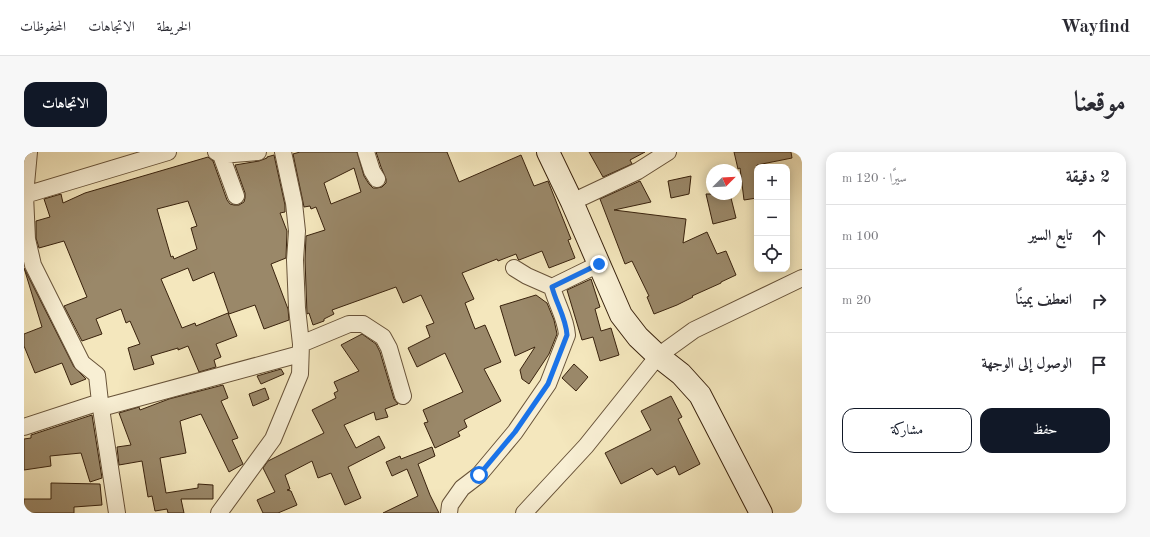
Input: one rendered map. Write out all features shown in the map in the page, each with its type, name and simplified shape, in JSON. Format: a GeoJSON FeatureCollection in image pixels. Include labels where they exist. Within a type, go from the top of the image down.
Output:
{"type":"FeatureCollection","features":[{"type":"Feature","properties":{"kind":"main road"},"geometry":{"type":"LineString","coordinates":[[548,152],[622,315],[638,337],[658,356],[681,374],[700,395],[761,513]]}},
{"type":"Feature","properties":{"kind":"street"},"geometry":{"type":"LineString","coordinates":[[29,152],[24,195],[27,239],[33,265],[82,363],[97,375],[117,513]]}},
{"type":"Feature","properties":{"kind":"street"},"geometry":{"type":"LineString","coordinates":[[24,195],[168,152]]}},
{"type":"Feature","properties":{"kind":"street"},"geometry":{"type":"LineString","coordinates":[[236,196],[218,153],[258,152]]}},
{"type":"Feature","properties":{"kind":"street"},"geometry":{"type":"LineString","coordinates":[[219,513],[272,439],[300,374],[295,260],[297,231],[294,203],[283,152]]}},
{"type":"Feature","properties":{"kind":"street"},"geometry":{"type":"LineString","coordinates":[[366,152],[372,171],[377,180]]}},
{"type":"Feature","properties":{"kind":"street"},"geometry":{"type":"LineString","coordinates":[[572,202],[638,171],[668,152]]}},
{"type":"Feature","properties":{"kind":"street"},"geometry":{"type":"LineString","coordinates":[[514,268],[527,276],[552,287],[599,264]]}},
{"type":"Feature","properties":{"kind":"street"},"geometry":{"type":"LineString","coordinates":[[524,513],[586,446],[658,356],[694,330],[802,278]]}},
{"type":"Feature","properties":{"kind":"street"},"geometry":{"type":"LineString","coordinates":[[449,513],[450,505],[462,488],[479,475],[515,432],[548,384],[567,335],[566,327],[555,300],[552,287]]}},
{"type":"Feature","properties":{"kind":"street"},"geometry":{"type":"LineString","coordinates":[[24,427],[300,349],[349,324],[363,324],[383,337],[389,348],[403,396]]}},
{"type":"Feature","properties":{"kind":"building"},"geometry":{"type":"Polygon","coordinates":[[[300,152],[357,152],[364,176],[373,188],[382,187],[386,183],[386,179],[376,152],[447,152],[459,182],[521,155],[534,186],[548,181],[571,239],[568,240],[575,258],[549,268],[542,251],[519,260],[516,254],[498,261],[497,259],[462,273],[474,299],[465,303],[475,329],[485,325],[501,362],[484,369],[501,401],[464,420],[467,427],[458,432],[460,436],[435,448],[424,423],[428,422],[423,410],[463,392],[445,353],[417,367],[408,348],[430,337],[426,326],[434,323],[421,295],[403,303],[396,287],[332,310],[334,314],[324,319],[324,321],[313,325],[309,313],[307,314],[305,260],[306,236],[325,230],[316,207],[311,209],[310,206],[304,207],[293,154],[300,152]],[[354,168],[324,183],[331,204],[361,192],[354,168]]]}},
{"type":"Feature","properties":{"kind":"building"},"geometry":{"type":"Polygon","coordinates":[[[589,152],[645,152],[630,160],[632,164],[603,177],[589,152]]]}},
{"type":"Feature","properties":{"kind":"building"},"geometry":{"type":"Polygon","coordinates":[[[734,152],[791,152],[792,158],[762,164],[754,164],[754,198],[744,200],[742,164],[737,164],[734,152]]]}},
{"type":"Feature","properties":{"kind":"building"},"geometry":{"type":"Polygon","coordinates":[[[274,155],[285,205],[285,212],[280,213],[287,231],[286,258],[271,264],[288,309],[289,320],[264,329],[255,305],[229,314],[214,272],[193,281],[188,268],[161,279],[182,328],[195,323],[196,326],[228,313],[237,336],[216,344],[221,357],[214,360],[216,367],[199,372],[188,346],[178,350],[178,348],[151,356],[154,364],[134,370],[128,348],[140,344],[130,321],[126,323],[121,309],[96,319],[102,334],[82,341],[64,306],[87,297],[64,241],[39,248],[36,238],[36,221],[50,217],[44,199],[61,194],[63,203],[85,193],[208,157],[213,161],[227,200],[230,204],[239,205],[244,202],[245,193],[235,165],[259,161],[274,155]],[[188,201],[157,209],[171,257],[173,256],[174,259],[197,249],[191,228],[197,226],[188,201]]]}},
{"type":"Feature","properties":{"kind":"building"},"geometry":{"type":"Polygon","coordinates":[[[691,176],[689,194],[671,198],[668,181],[691,176]]]}},
{"type":"Feature","properties":{"kind":"building"},"geometry":{"type":"Polygon","coordinates":[[[640,181],[651,202],[614,210],[686,219],[683,243],[707,232],[717,254],[726,251],[736,275],[692,296],[693,297],[677,305],[654,314],[647,297],[649,296],[632,261],[625,264],[600,199],[640,181]]]}},
{"type":"Feature","properties":{"kind":"building"},"geometry":{"type":"Polygon","coordinates":[[[707,200],[732,200],[736,218],[713,224],[707,200]]]}},
{"type":"Feature","properties":{"kind":"building"},"geometry":{"type":"Polygon","coordinates":[[[24,268],[74,367],[86,379],[71,385],[62,363],[35,373],[24,346],[24,334],[42,327],[24,268]]]}},
{"type":"Feature","properties":{"kind":"building"},"geometry":{"type":"Polygon","coordinates":[[[591,279],[600,307],[595,309],[601,331],[611,328],[619,355],[600,361],[593,337],[582,340],[567,290],[591,279]]]}},
{"type":"Feature","properties":{"kind":"building"},"geometry":{"type":"Polygon","coordinates":[[[536,295],[547,303],[554,320],[557,334],[549,354],[529,384],[522,379],[520,370],[535,347],[515,356],[500,306],[536,295]]]}},
{"type":"Feature","properties":{"kind":"building"},"geometry":{"type":"Polygon","coordinates":[[[362,334],[376,344],[380,352],[394,399],[398,404],[385,409],[388,417],[376,420],[374,412],[344,425],[356,448],[379,436],[385,448],[348,467],[361,498],[345,505],[331,473],[318,478],[312,461],[285,475],[290,489],[287,490],[291,491],[297,505],[278,513],[263,513],[257,500],[275,492],[263,468],[268,461],[324,433],[312,410],[336,398],[334,393],[338,391],[334,382],[359,371],[341,345],[362,334]]]}},
{"type":"Feature","properties":{"kind":"building"},"geometry":{"type":"Polygon","coordinates":[[[574,364],[588,377],[576,391],[562,378],[574,364]]]}},
{"type":"Feature","properties":{"kind":"building"},"geometry":{"type":"Polygon","coordinates":[[[281,369],[284,374],[261,384],[257,376],[281,369]]]}},
{"type":"Feature","properties":{"kind":"building"},"geometry":{"type":"Polygon","coordinates":[[[223,385],[228,398],[221,401],[238,438],[232,440],[243,464],[229,472],[201,414],[180,421],[186,453],[160,458],[166,493],[198,488],[198,484],[213,485],[213,499],[181,499],[184,513],[168,513],[167,509],[155,511],[152,496],[148,497],[142,461],[119,465],[117,447],[131,445],[119,413],[139,407],[140,410],[169,399],[223,385]]]}},
{"type":"Feature","properties":{"kind":"building"},"geometry":{"type":"Polygon","coordinates":[[[265,388],[269,399],[253,406],[249,394],[265,388]]]}},
{"type":"Feature","properties":{"kind":"building"},"geometry":{"type":"Polygon","coordinates":[[[671,396],[682,417],[678,419],[700,464],[679,475],[675,466],[657,475],[652,468],[621,484],[605,453],[651,430],[641,411],[671,396]]]}},
{"type":"Feature","properties":{"kind":"building"},"geometry":{"type":"Polygon","coordinates":[[[92,415],[102,478],[90,482],[81,453],[50,456],[51,466],[24,470],[24,439],[31,438],[31,435],[92,415]]]}},
{"type":"Feature","properties":{"kind":"building"},"geometry":{"type":"Polygon","coordinates":[[[432,447],[435,456],[418,464],[439,513],[383,513],[418,496],[407,469],[392,476],[386,462],[400,456],[401,459],[432,447]]]}},
{"type":"Feature","properties":{"kind":"building"},"geometry":{"type":"Polygon","coordinates":[[[51,483],[100,484],[102,505],[74,507],[74,513],[24,513],[24,499],[51,499],[51,483]]]}},
{"type":"Feature","properties":{"kind":"route"},"geometry":{"type":"LineString","coordinates":[[479,475],[515,432],[548,384],[567,335],[566,327],[555,300],[552,287],[599,264]]}}]}
